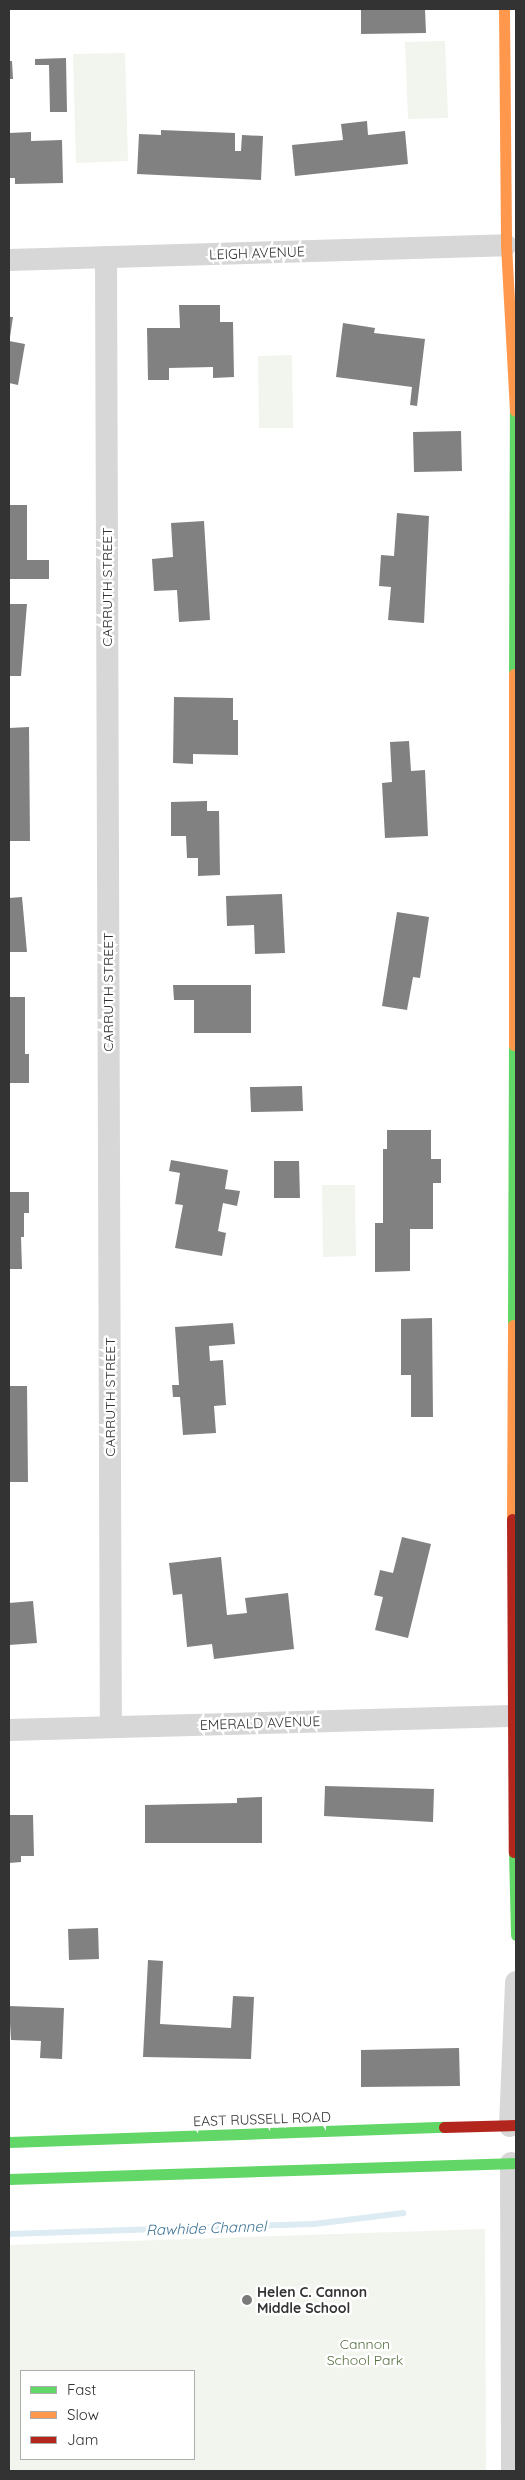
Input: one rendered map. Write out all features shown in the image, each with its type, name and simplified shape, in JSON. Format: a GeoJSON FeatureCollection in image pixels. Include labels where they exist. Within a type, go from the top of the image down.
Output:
{"type":"FeatureCollection","features":[{"type":"Feature","properties":{"kind":"street"},"geometry":{"type":"LineString","coordinates":[[504,9],[506,245],[515,386],[515,1580],[512,1716],[516,1934]]}},
{"type":"Feature","properties":{"kind":"street","name":"LEIGH AVENUE"},"geometry":{"type":"LineString","coordinates":[[9,260],[506,245]]}},
{"type":"Feature","properties":{"kind":"street","name":"CARRUTH STREET"},"geometry":{"type":"LineString","coordinates":[[106,257],[111,1727]]}},
{"type":"Feature","properties":{"kind":"street","name":"EMERALD AVENUE"},"geometry":{"type":"LineString","coordinates":[[9,1730],[512,1716]]}},
{"type":"Feature","properties":{"kind":"street"},"geometry":{"type":"LineString","coordinates":[[513,2125],[516,1982]]}},
{"type":"Feature","properties":{"kind":"street","name":"EAST RUSSELL ROAD"},"geometry":{"type":"LineString","coordinates":[[9,2142],[513,2125]]}},
{"type":"Feature","properties":{"kind":"street"},"geometry":{"type":"LineString","coordinates":[[9,2179],[514,2160],[512,2471]]}},
{"type":"Feature","properties":{"kind":"green space"},"geometry":{"type":"Polygon","coordinates":[[[445,41],[448,118],[408,119],[405,42],[445,41]]]}},
{"type":"Feature","properties":{"kind":"green space"},"geometry":{"type":"Polygon","coordinates":[[[125,53],[128,161],[76,163],[73,54],[125,53]]]}},
{"type":"Feature","properties":{"kind":"green space"},"geometry":{"type":"Polygon","coordinates":[[[292,355],[293,428],[259,428],[258,356],[292,355]]]}},
{"type":"Feature","properties":{"kind":"green space"},"geometry":{"type":"Polygon","coordinates":[[[322,1185],[355,1185],[356,1256],[323,1257],[322,1185]]]}},
{"type":"Feature","properties":{"kind":"green space","name":"Cannon School Park"},"geometry":{"type":"Polygon","coordinates":[[[485,2229],[486,2471],[9,2471],[9,2245],[485,2229]]]}},
{"type":"Feature","properties":{"kind":"building"},"geometry":{"type":"Polygon","coordinates":[[[361,9],[425,9],[426,33],[361,34],[361,9]]]}},
{"type":"Feature","properties":{"kind":"building"},"geometry":{"type":"Polygon","coordinates":[[[66,58],[67,112],[50,112],[49,65],[35,65],[35,59],[66,58]]]}},
{"type":"Feature","properties":{"kind":"building"},"geometry":{"type":"Polygon","coordinates":[[[9,61],[12,61],[13,79],[9,79],[9,61]]]}},
{"type":"Feature","properties":{"kind":"building"},"geometry":{"type":"Polygon","coordinates":[[[367,121],[368,135],[405,131],[408,164],[295,176],[292,145],[343,140],[341,124],[367,121]]]}},
{"type":"Feature","properties":{"kind":"building"},"geometry":{"type":"Polygon","coordinates":[[[161,130],[235,133],[235,151],[241,151],[242,135],[263,136],[261,180],[137,174],[139,134],[161,135],[161,130]]]}},
{"type":"Feature","properties":{"kind":"building"},"geometry":{"type":"Polygon","coordinates":[[[31,132],[31,141],[62,140],[63,183],[15,184],[15,178],[9,178],[9,133],[31,132]]]}},
{"type":"Feature","properties":{"kind":"building"},"geometry":{"type":"Polygon","coordinates":[[[179,305],[220,305],[220,322],[233,322],[234,377],[213,378],[213,367],[169,368],[169,380],[148,380],[147,328],[180,328],[179,305]]]}},
{"type":"Feature","properties":{"kind":"building"},"geometry":{"type":"Polygon","coordinates":[[[9,317],[13,317],[10,337],[9,337],[9,317]]]}},
{"type":"Feature","properties":{"kind":"building"},"geometry":{"type":"Polygon","coordinates":[[[343,323],[375,328],[374,333],[425,339],[417,406],[410,405],[412,387],[336,377],[343,323]]]}},
{"type":"Feature","properties":{"kind":"building"},"geometry":{"type":"Polygon","coordinates":[[[9,341],[25,344],[18,385],[9,383],[9,341]]]}},
{"type":"Feature","properties":{"kind":"building"},"geometry":{"type":"Polygon","coordinates":[[[461,431],[462,471],[414,472],[413,432],[461,431]]]}},
{"type":"Feature","properties":{"kind":"building"},"geometry":{"type":"Polygon","coordinates":[[[9,505],[27,505],[27,560],[49,560],[49,579],[9,579],[9,505]]]}},
{"type":"Feature","properties":{"kind":"building"},"geometry":{"type":"Polygon","coordinates":[[[397,513],[429,516],[424,623],[388,620],[391,587],[379,586],[381,555],[394,556],[397,513]]]}},
{"type":"Feature","properties":{"kind":"building"},"geometry":{"type":"Polygon","coordinates":[[[204,521],[210,620],[179,622],[177,590],[154,591],[152,559],[173,557],[171,523],[204,521]]]}},
{"type":"Feature","properties":{"kind":"building"},"geometry":{"type":"Polygon","coordinates":[[[9,604],[27,604],[21,676],[9,676],[9,604]]]}},
{"type":"Feature","properties":{"kind":"building"},"geometry":{"type":"Polygon","coordinates":[[[174,697],[233,698],[233,720],[238,720],[238,755],[193,754],[193,764],[173,763],[174,697]]]}},
{"type":"Feature","properties":{"kind":"building"},"geometry":{"type":"Polygon","coordinates":[[[29,727],[30,841],[9,841],[9,728],[29,727]]]}},
{"type":"Feature","properties":{"kind":"building"},"geometry":{"type":"Polygon","coordinates":[[[409,741],[411,771],[425,770],[428,836],[385,838],[382,783],[392,782],[390,742],[409,741]]]}},
{"type":"Feature","properties":{"kind":"building"},"geometry":{"type":"Polygon","coordinates":[[[207,801],[207,811],[219,811],[220,875],[198,876],[198,858],[187,858],[186,836],[171,836],[171,802],[207,801]]]}},
{"type":"Feature","properties":{"kind":"building"},"geometry":{"type":"Polygon","coordinates":[[[282,894],[285,953],[255,954],[254,925],[227,926],[226,896],[282,894]]]}},
{"type":"Feature","properties":{"kind":"building"},"geometry":{"type":"Polygon","coordinates":[[[22,897],[27,952],[9,952],[9,898],[22,897]]]}},
{"type":"Feature","properties":{"kind":"building"},"geometry":{"type":"Polygon","coordinates":[[[397,912],[429,917],[420,978],[413,977],[407,1010],[382,1006],[397,912]]]}},
{"type":"Feature","properties":{"kind":"building"},"geometry":{"type":"Polygon","coordinates":[[[173,985],[251,985],[251,1033],[194,1033],[194,1000],[174,1000],[173,985]]]}},
{"type":"Feature","properties":{"kind":"building"},"geometry":{"type":"Polygon","coordinates":[[[9,997],[25,997],[25,1054],[29,1054],[29,1083],[9,1083],[9,997]]]}},
{"type":"Feature","properties":{"kind":"building"},"geometry":{"type":"Polygon","coordinates":[[[302,1086],[303,1111],[251,1112],[250,1087],[302,1086]]]}},
{"type":"Feature","properties":{"kind":"building"},"geometry":{"type":"Polygon","coordinates":[[[387,1130],[431,1130],[431,1159],[441,1159],[441,1183],[433,1183],[433,1229],[410,1229],[410,1271],[375,1272],[375,1223],[383,1223],[383,1149],[387,1149],[387,1130]]]}},
{"type":"Feature","properties":{"kind":"building"},"geometry":{"type":"Polygon","coordinates":[[[171,1160],[228,1170],[225,1189],[240,1191],[237,1206],[223,1203],[218,1231],[226,1233],[222,1256],[175,1248],[183,1205],[175,1204],[180,1173],[169,1171],[171,1160]]]}},
{"type":"Feature","properties":{"kind":"building"},"geometry":{"type":"Polygon","coordinates":[[[274,1161],[299,1161],[300,1198],[274,1198],[274,1161]]]}},
{"type":"Feature","properties":{"kind":"building"},"geometry":{"type":"Polygon","coordinates":[[[9,1192],[29,1192],[29,1213],[24,1213],[24,1237],[21,1237],[22,1269],[9,1269],[9,1192]]]}},
{"type":"Feature","properties":{"kind":"building"},"geometry":{"type":"Polygon","coordinates":[[[432,1318],[433,1417],[411,1417],[411,1375],[401,1375],[401,1319],[432,1318]]]}},
{"type":"Feature","properties":{"kind":"building"},"geometry":{"type":"Polygon","coordinates":[[[233,1323],[235,1344],[209,1346],[210,1361],[223,1360],[226,1405],[214,1406],[216,1433],[183,1435],[180,1397],[173,1397],[172,1385],[179,1385],[175,1327],[233,1323]]]}},
{"type":"Feature","properties":{"kind":"building"},"geometry":{"type":"Polygon","coordinates":[[[9,1386],[27,1386],[28,1482],[9,1482],[9,1386]]]}},
{"type":"Feature","properties":{"kind":"building"},"geometry":{"type":"Polygon","coordinates":[[[402,1537],[431,1544],[408,1638],[375,1630],[383,1597],[374,1595],[380,1570],[393,1573],[402,1537]]]}},
{"type":"Feature","properties":{"kind":"building"},"geometry":{"type":"Polygon","coordinates":[[[221,1557],[227,1615],[247,1613],[245,1598],[288,1593],[294,1649],[214,1659],[212,1644],[187,1647],[182,1594],[173,1595],[169,1563],[221,1557]]]}},
{"type":"Feature","properties":{"kind":"building"},"geometry":{"type":"Polygon","coordinates":[[[33,1601],[37,1643],[9,1645],[9,1603],[33,1601]]]}},
{"type":"Feature","properties":{"kind":"building"},"geometry":{"type":"Polygon","coordinates":[[[325,1786],[434,1789],[433,1822],[324,1816],[325,1786]]]}},
{"type":"Feature","properties":{"kind":"building"},"geometry":{"type":"Polygon","coordinates":[[[262,1797],[262,1843],[145,1843],[145,1805],[237,1803],[237,1798],[262,1797]]]}},
{"type":"Feature","properties":{"kind":"building"},"geometry":{"type":"Polygon","coordinates":[[[9,1815],[33,1815],[34,1856],[21,1856],[21,1862],[9,1863],[9,1815]]]}},
{"type":"Feature","properties":{"kind":"building"},"geometry":{"type":"Polygon","coordinates":[[[98,1928],[99,1959],[69,1960],[68,1929],[98,1928]]]}},
{"type":"Feature","properties":{"kind":"building"},"geometry":{"type":"Polygon","coordinates":[[[148,1960],[163,1961],[160,2024],[231,2028],[233,1996],[254,1997],[251,2059],[143,2057],[148,1960]]]}},
{"type":"Feature","properties":{"kind":"building"},"geometry":{"type":"Polygon","coordinates":[[[9,2006],[64,2008],[62,2059],[40,2058],[41,2041],[11,2040],[9,2006]]]}},
{"type":"Feature","properties":{"kind":"building"},"geometry":{"type":"Polygon","coordinates":[[[459,2048],[460,2086],[361,2087],[361,2050],[459,2048]]]}},
{"type":"Feature","properties":{"kind":"waterway","name":"Rawhide Channel"},"geometry":{"type":"LineString","coordinates":[[9,2234],[314,2224],[403,2213]]}},
{"type":"Feature","properties":{"kind":"traffic: fast"},"geometry":{"type":"LineString","coordinates":[[514,674],[515,411]]}},
{"type":"Feature","properties":{"kind":"traffic: fast"},"geometry":{"type":"LineString","coordinates":[[513,1325],[514,1045]]}},
{"type":"Feature","properties":{"kind":"traffic: fast"},"geometry":{"type":"LineString","coordinates":[[514,1852],[516,1935]]}},
{"type":"Feature","properties":{"kind":"traffic: fast"},"geometry":{"type":"LineString","coordinates":[[9,2142],[444,2127]]}},
{"type":"Feature","properties":{"kind":"traffic: fast"},"geometry":{"type":"LineString","coordinates":[[9,2179],[516,2163]]}},
{"type":"Feature","properties":{"kind":"traffic: slow"},"geometry":{"type":"LineString","coordinates":[[504,9],[506,245],[515,411]]}},
{"type":"Feature","properties":{"kind":"traffic: slow"},"geometry":{"type":"LineString","coordinates":[[514,674],[514,1045]]}},
{"type":"Feature","properties":{"kind":"traffic: slow"},"geometry":{"type":"LineString","coordinates":[[512,1519],[513,1325]]}},
{"type":"Feature","properties":{"kind":"traffic: jam"},"geometry":{"type":"LineString","coordinates":[[512,1519],[514,1852]]}},
{"type":"Feature","properties":{"kind":"traffic: jam"},"geometry":{"type":"LineString","coordinates":[[444,2127],[516,2125]]}},
{"type":"Feature","properties":{"kind":"place","name":"Helen C. Cannon Middle School"},"geometry":{"type":"Point","coordinates":[247,2300]}}]}
